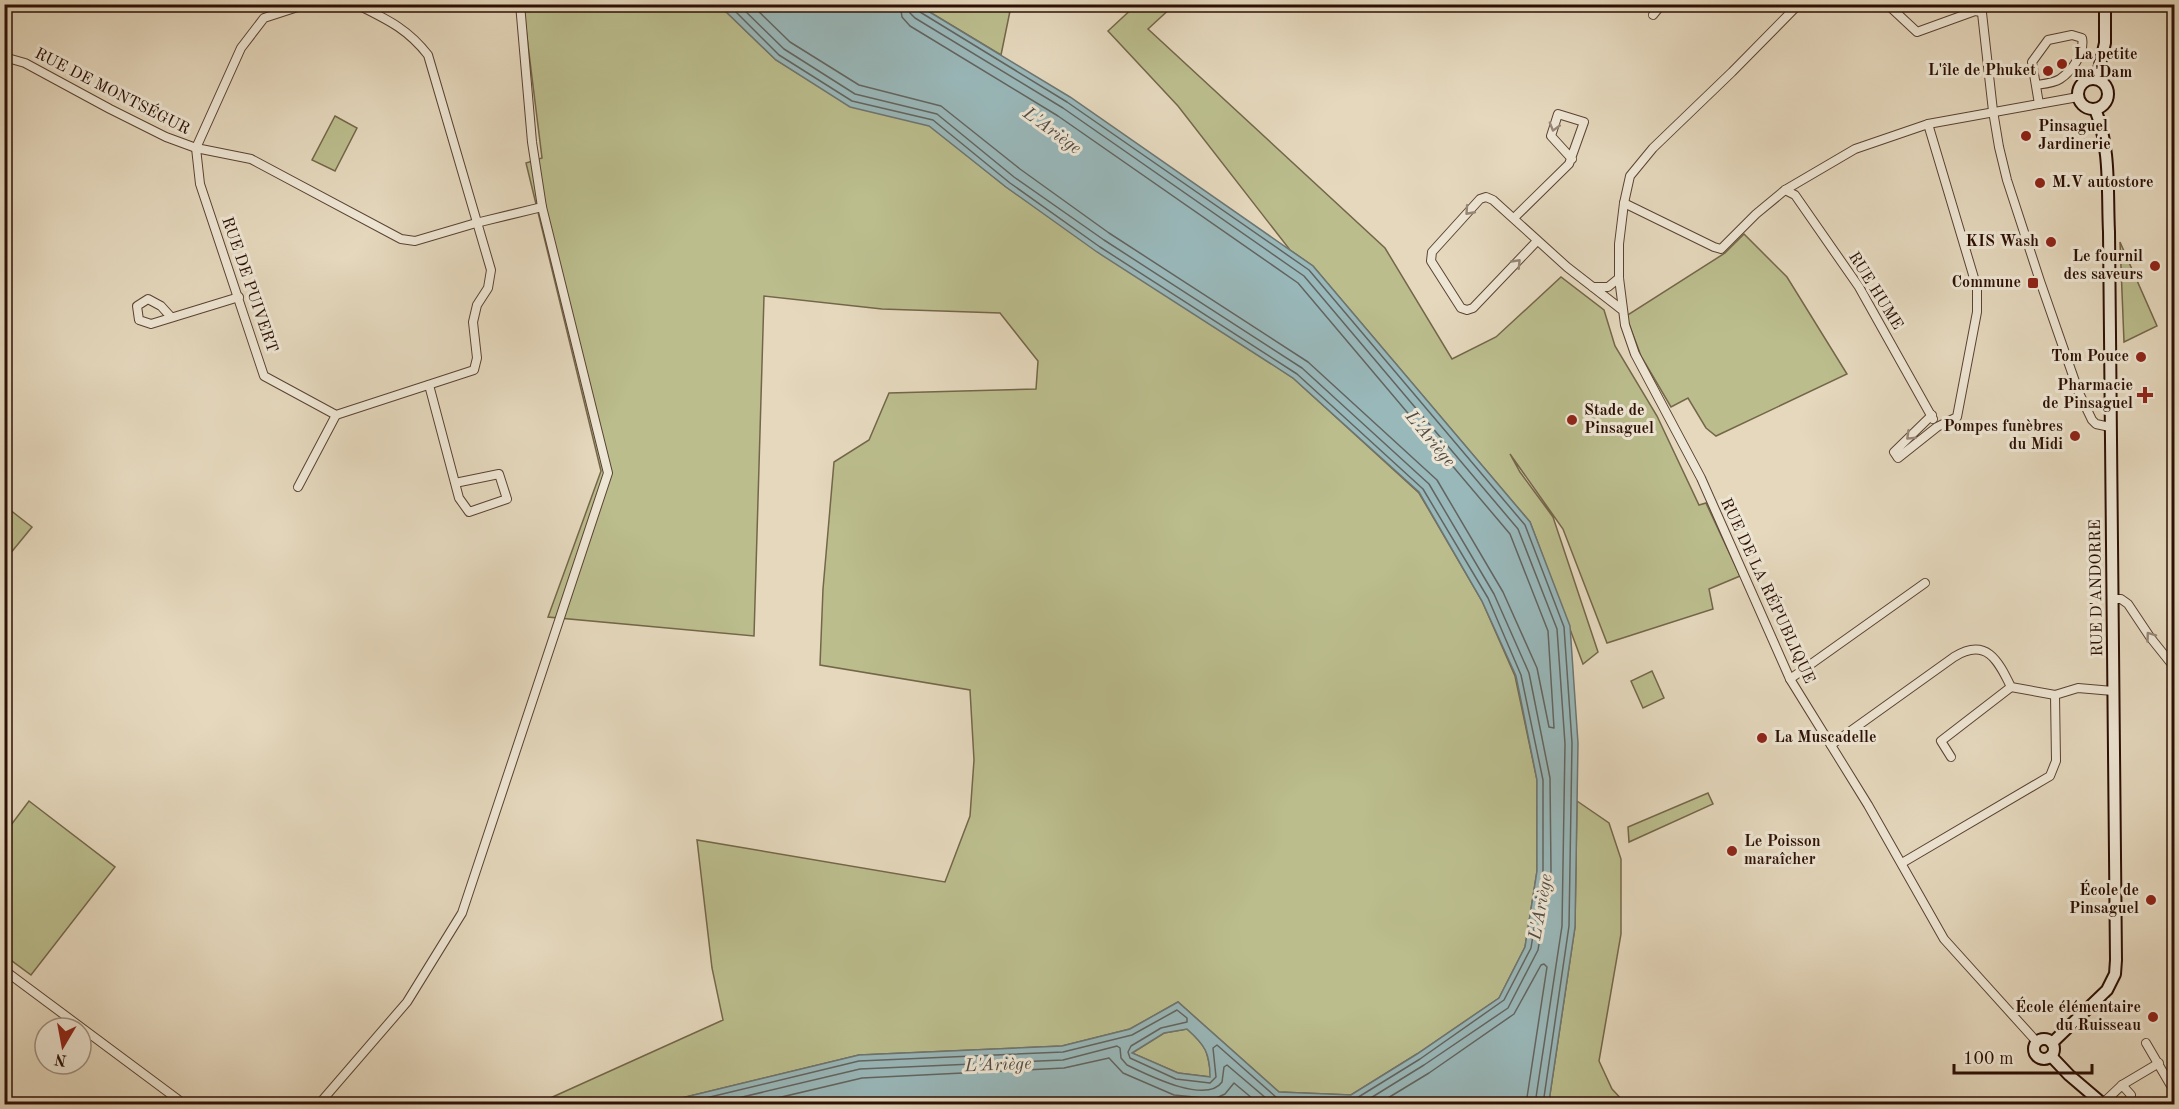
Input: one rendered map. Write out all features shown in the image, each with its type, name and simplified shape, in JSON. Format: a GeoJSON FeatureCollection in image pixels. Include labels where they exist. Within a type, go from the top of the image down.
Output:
{"type":"FeatureCollection","features":[{"type":"Feature","properties":{"kind":"main road"},"geometry":{"type":"LineString","coordinates":[[2097,78],[2105,43],[2105,4]]}},
{"type":"Feature","properties":{"kind":"main road"},"geometry":{"type":"LineString","coordinates":[[2097,78],[2107,87],[2108,96],[2104,105],[2095,109],[2082,105],[2078,97],[2082,82],[2086,79],[2097,78]]}},
{"type":"Feature","properties":{"kind":"main road","name":"RUE D'ANDORRE"},"geometry":{"type":"LineString","coordinates":[[2052,1042],[2108,990],[2115,974],[2106,160],[2102,124],[2095,109]]}},
{"type":"Feature","properties":{"kind":"main road"},"geometry":{"type":"LineString","coordinates":[[2044,1038],[2052,1042],[2054,1051],[2051,1056],[2043,1059],[2036,1055],[2033,1047],[2036,1041],[2044,1038]]}},
{"type":"Feature","properties":{"kind":"main road"},"geometry":{"type":"LineString","coordinates":[[2051,1056],[2072,1078],[2103,1104]]}},
{"type":"Feature","properties":{"kind":"street"},"geometry":{"type":"LineString","coordinates":[[196,148],[242,48],[264,18],[307,4]]}},
{"type":"Feature","properties":{"kind":"street"},"geometry":{"type":"LineString","coordinates":[[298,487],[336,415],[474,370],[477,358],[473,322],[477,305],[488,288],[491,270],[428,55],[416,39],[393,23],[356,4]]}},
{"type":"Feature","properties":{"kind":"street"},"geometry":{"type":"LineString","coordinates":[[319,1104],[407,1002],[462,913],[608,472],[542,207],[533,152],[520,4]]}},
{"type":"Feature","properties":{"kind":"street"},"geometry":{"type":"LineString","coordinates":[[1653,15],[1662,4]]}},
{"type":"Feature","properties":{"kind":"street","name":"RUE DE LA RÉPUBLIQUE"},"geometry":{"type":"LineString","coordinates":[[1799,4],[1653,148],[1630,176],[1619,244],[1622,309],[1635,354],[1701,478],[1790,680],[1902,863],[1944,939],[2036,1041]]}},
{"type":"Feature","properties":{"kind":"street"},"geometry":{"type":"LineString","coordinates":[[1887,4],[1917,32],[1981,8],[1993,111],[2007,180],[2077,387],[2092,420],[2096,424],[2110,427]]}},
{"type":"Feature","properties":{"kind":"street"},"geometry":{"type":"LineString","coordinates":[[2036,85],[2059,80],[2080,58],[2082,38],[2072,35],[2048,40],[2032,62],[2039,104]]}},
{"type":"Feature","properties":{"kind":"street","name":"RUE DE MONTSÉGUR"},"geometry":{"type":"LineString","coordinates":[[4,57],[25,63],[166,137],[196,148],[251,159],[401,239],[415,241],[542,207]]}},
{"type":"Feature","properties":{"kind":"street"},"geometry":{"type":"LineString","coordinates":[[1624,203],[1714,248],[1721,249],[1755,214],[1785,190],[1855,149],[1928,124],[2078,97]]}},
{"type":"Feature","properties":{"kind":"street"},"geometry":{"type":"LineString","coordinates":[[1514,218],[1572,159],[1584,122],[1558,114],[1551,136],[1572,159]]}},
{"type":"Feature","properties":{"kind":"street"},"geometry":{"type":"LineString","coordinates":[[1928,124],[1977,288],[1977,312],[1958,417],[1937,427],[1898,458],[1894,452],[1932,416]]}},
{"type":"Feature","properties":{"kind":"street","name":"RUE DE PUIVERT"},"geometry":{"type":"LineString","coordinates":[[196,148],[200,184],[264,376],[336,415]]}},
{"type":"Feature","properties":{"kind":"street","name":"RUE HUME"},"geometry":{"type":"LineString","coordinates":[[1785,190],[1794,195],[1860,287],[1937,427]]}},
{"type":"Feature","properties":{"kind":"street"},"geometry":{"type":"LineString","coordinates":[[1538,241],[1473,308],[1467,310],[1461,308],[1431,261],[1431,252],[1480,200],[1486,197],[1493,200],[1538,241],[1622,309]]}},
{"type":"Feature","properties":{"kind":"street"},"geometry":{"type":"LineString","coordinates":[[1593,287],[1608,287],[1619,278]]}},
{"type":"Feature","properties":{"kind":"street"},"geometry":{"type":"LineString","coordinates":[[171,317],[239,297]]}},
{"type":"Feature","properties":{"kind":"street"},"geometry":{"type":"LineString","coordinates":[[429,386],[459,498],[469,512],[507,499],[499,474],[455,483]]}},
{"type":"Feature","properties":{"kind":"street"},"geometry":{"type":"LineString","coordinates":[[1790,680],[1925,583]]}},
{"type":"Feature","properties":{"kind":"street"},"geometry":{"type":"LineString","coordinates":[[2112,598],[2121,599],[2128,604],[2150,637],[2175,667]]}},
{"type":"Feature","properties":{"kind":"street"},"geometry":{"type":"LineString","coordinates":[[1831,745],[1963,652],[1973,648],[1986,651],[2002,668],[2011,687]]}},
{"type":"Feature","properties":{"kind":"street"},"geometry":{"type":"LineString","coordinates":[[1951,757],[1941,741],[2011,687],[2055,695],[2078,688],[2113,691]]}},
{"type":"Feature","properties":{"kind":"street"},"geometry":{"type":"LineString","coordinates":[[1902,863],[2050,776],[2056,761],[2055,695]]}},
{"type":"Feature","properties":{"kind":"street"},"geometry":{"type":"LineString","coordinates":[[4,970],[184,1104]]}},
{"type":"Feature","properties":{"kind":"street"},"geometry":{"type":"LineString","coordinates":[[2146,1043],[2175,1090]]}},
{"type":"Feature","properties":{"kind":"street"},"geometry":{"type":"LineString","coordinates":[[2103,1104],[2122,1085],[2158,1063]]}},
{"type":"Feature","properties":{"kind":"street"},"geometry":{"type":"LineString","coordinates":[[2122,1085],[2131,1095],[2128,1104]]}},
{"type":"Feature","properties":{"kind":"green space"},"geometry":{"type":"Polygon","coordinates":[[[523,5],[719,5],[776,60],[850,106],[929,125],[1006,187],[1293,378],[1419,493],[1482,601],[1515,676],[1537,780],[1537,871],[1525,947],[1499,998],[1417,1054],[1351,1095],[1279,1092],[1178,1002],[1130,1029],[1062,1046],[859,1055],[661,1103],[626,1100],[622,1104],[537,1104],[723,1020],[712,968],[697,840],[945,882],[970,816],[974,760],[970,690],[820,665],[823,589],[834,462],[869,440],[889,393],[1036,389],[1038,361],[1000,313],[882,309],[764,296],[754,636],[548,617],[601,471],[526,163],[542,158],[523,5]]]}},
{"type":"Feature","properties":{"kind":"green space"},"geometry":{"type":"Polygon","coordinates":[[[918,5],[1018,5],[1010,11],[1001,55],[918,5]]]}},
{"type":"Feature","properties":{"kind":"green space"},"geometry":{"type":"Polygon","coordinates":[[[1136,5],[1174,5],[1148,29],[1385,248],[1452,359],[1496,337],[1561,277],[1604,310],[1615,346],[1657,416],[1699,505],[1706,503],[1740,576],[1709,589],[1713,609],[1607,643],[1563,529],[1510,454],[1520,472],[1553,517],[1598,652],[1583,664],[1530,522],[1313,266],[1290,250],[1178,106],[1108,31],[1136,5]]]}},
{"type":"Feature","properties":{"kind":"green space"},"geometry":{"type":"Polygon","coordinates":[[[335,116],[357,128],[335,171],[312,160],[335,116]]]}},
{"type":"Feature","properties":{"kind":"green space"},"geometry":{"type":"Polygon","coordinates":[[[1744,234],[1787,277],[1847,374],[1716,436],[1706,428],[1688,398],[1671,407],[1641,356],[1626,316],[1725,253],[1744,234]]]}},
{"type":"Feature","properties":{"kind":"green space"},"geometry":{"type":"Polygon","coordinates":[[[2120,242],[2157,326],[2124,342],[2120,242]]]}},
{"type":"Feature","properties":{"kind":"green space"},"geometry":{"type":"Polygon","coordinates":[[[5,506],[32,527],[5,560],[5,506]]]}},
{"type":"Feature","properties":{"kind":"green space"},"geometry":{"type":"Polygon","coordinates":[[[1652,671],[1664,698],[1643,708],[1631,681],[1652,671]]]}},
{"type":"Feature","properties":{"kind":"green space"},"geometry":{"type":"Polygon","coordinates":[[[1708,793],[1713,804],[1629,842],[1628,827],[1708,793]]]}},
{"type":"Feature","properties":{"kind":"green space"},"geometry":{"type":"Polygon","coordinates":[[[29,801],[115,867],[31,975],[4,955],[5,833],[29,801]]]}},
{"type":"Feature","properties":{"kind":"green space"},"geometry":{"type":"Polygon","coordinates":[[[1577,801],[1609,823],[1621,859],[1621,934],[1599,1061],[1612,1089],[1626,1104],[1547,1104],[1575,927],[1577,801]]]}},
{"type":"Feature","properties":{"kind":"green space"},"geometry":{"type":"Polygon","coordinates":[[[1187,1029],[1199,1040],[1205,1050],[1211,1077],[1178,1073],[1132,1053],[1164,1033],[1187,1029]]]}},
{"type":"Feature","properties":{"kind":"water","name":"L'Ariège"},"geometry":{"type":"Polygon","coordinates":[[[719,5],[918,5],[1070,97],[1313,266],[1530,522],[1570,626],[1578,743],[1575,927],[1547,1104],[622,1104],[626,1100],[661,1103],[859,1055],[1062,1046],[1130,1029],[1178,1002],[1279,1092],[1351,1095],[1417,1054],[1499,998],[1525,947],[1537,871],[1537,780],[1516,676],[1482,601],[1419,492],[1293,378],[1097,252],[1006,187],[929,126],[850,107],[776,60],[719,5]],[[1187,1029],[1164,1033],[1132,1053],[1178,1073],[1210,1077],[1205,1050],[1187,1029]]]}},
{"type":"Feature","properties":{"kind":"place","name":"La petite ma'Dam"},"geometry":{"type":"Point","coordinates":[2062,64]}},
{"type":"Feature","properties":{"kind":"place","name":"L'île de Phuket"},"geometry":{"type":"Point","coordinates":[2048,71]}},
{"type":"Feature","properties":{"kind":"place","name":"Pinsaguel Jardinerie"},"geometry":{"type":"Point","coordinates":[2026,136]}},
{"type":"Feature","properties":{"kind":"place","name":"M.V autostore"},"geometry":{"type":"Point","coordinates":[2040,183]}},
{"type":"Feature","properties":{"kind":"place","name":"KIS Wash"},"geometry":{"type":"Point","coordinates":[2051,242]}},
{"type":"Feature","properties":{"kind":"place","name":"Le fournil des saveurs"},"geometry":{"type":"Point","coordinates":[2155,266]}},
{"type":"Feature","properties":{"kind":"place","name":"Commune"},"geometry":{"type":"Point","coordinates":[2033,283]}},
{"type":"Feature","properties":{"kind":"place","name":"Tom Pouce"},"geometry":{"type":"Point","coordinates":[2141,357]}},
{"type":"Feature","properties":{"kind":"place","name":"Pharmacie de Pinsaguel"},"geometry":{"type":"Point","coordinates":[2145,395]}},
{"type":"Feature","properties":{"kind":"place","name":"Stade de Pinsaguel"},"geometry":{"type":"Point","coordinates":[1572,420]}},
{"type":"Feature","properties":{"kind":"place","name":"Pompes funèbres du Midi"},"geometry":{"type":"Point","coordinates":[2075,436]}},
{"type":"Feature","properties":{"kind":"place","name":"La Muscadelle"},"geometry":{"type":"Point","coordinates":[1762,738]}},
{"type":"Feature","properties":{"kind":"place","name":"Le Poisson maraîcher"},"geometry":{"type":"Point","coordinates":[1732,851]}},
{"type":"Feature","properties":{"kind":"place","name":"École de Pinsaguel"},"geometry":{"type":"Point","coordinates":[2151,900]}},
{"type":"Feature","properties":{"kind":"place","name":"École élémentaire du Ruisseau"},"geometry":{"type":"Point","coordinates":[2153,1017]}}]}
